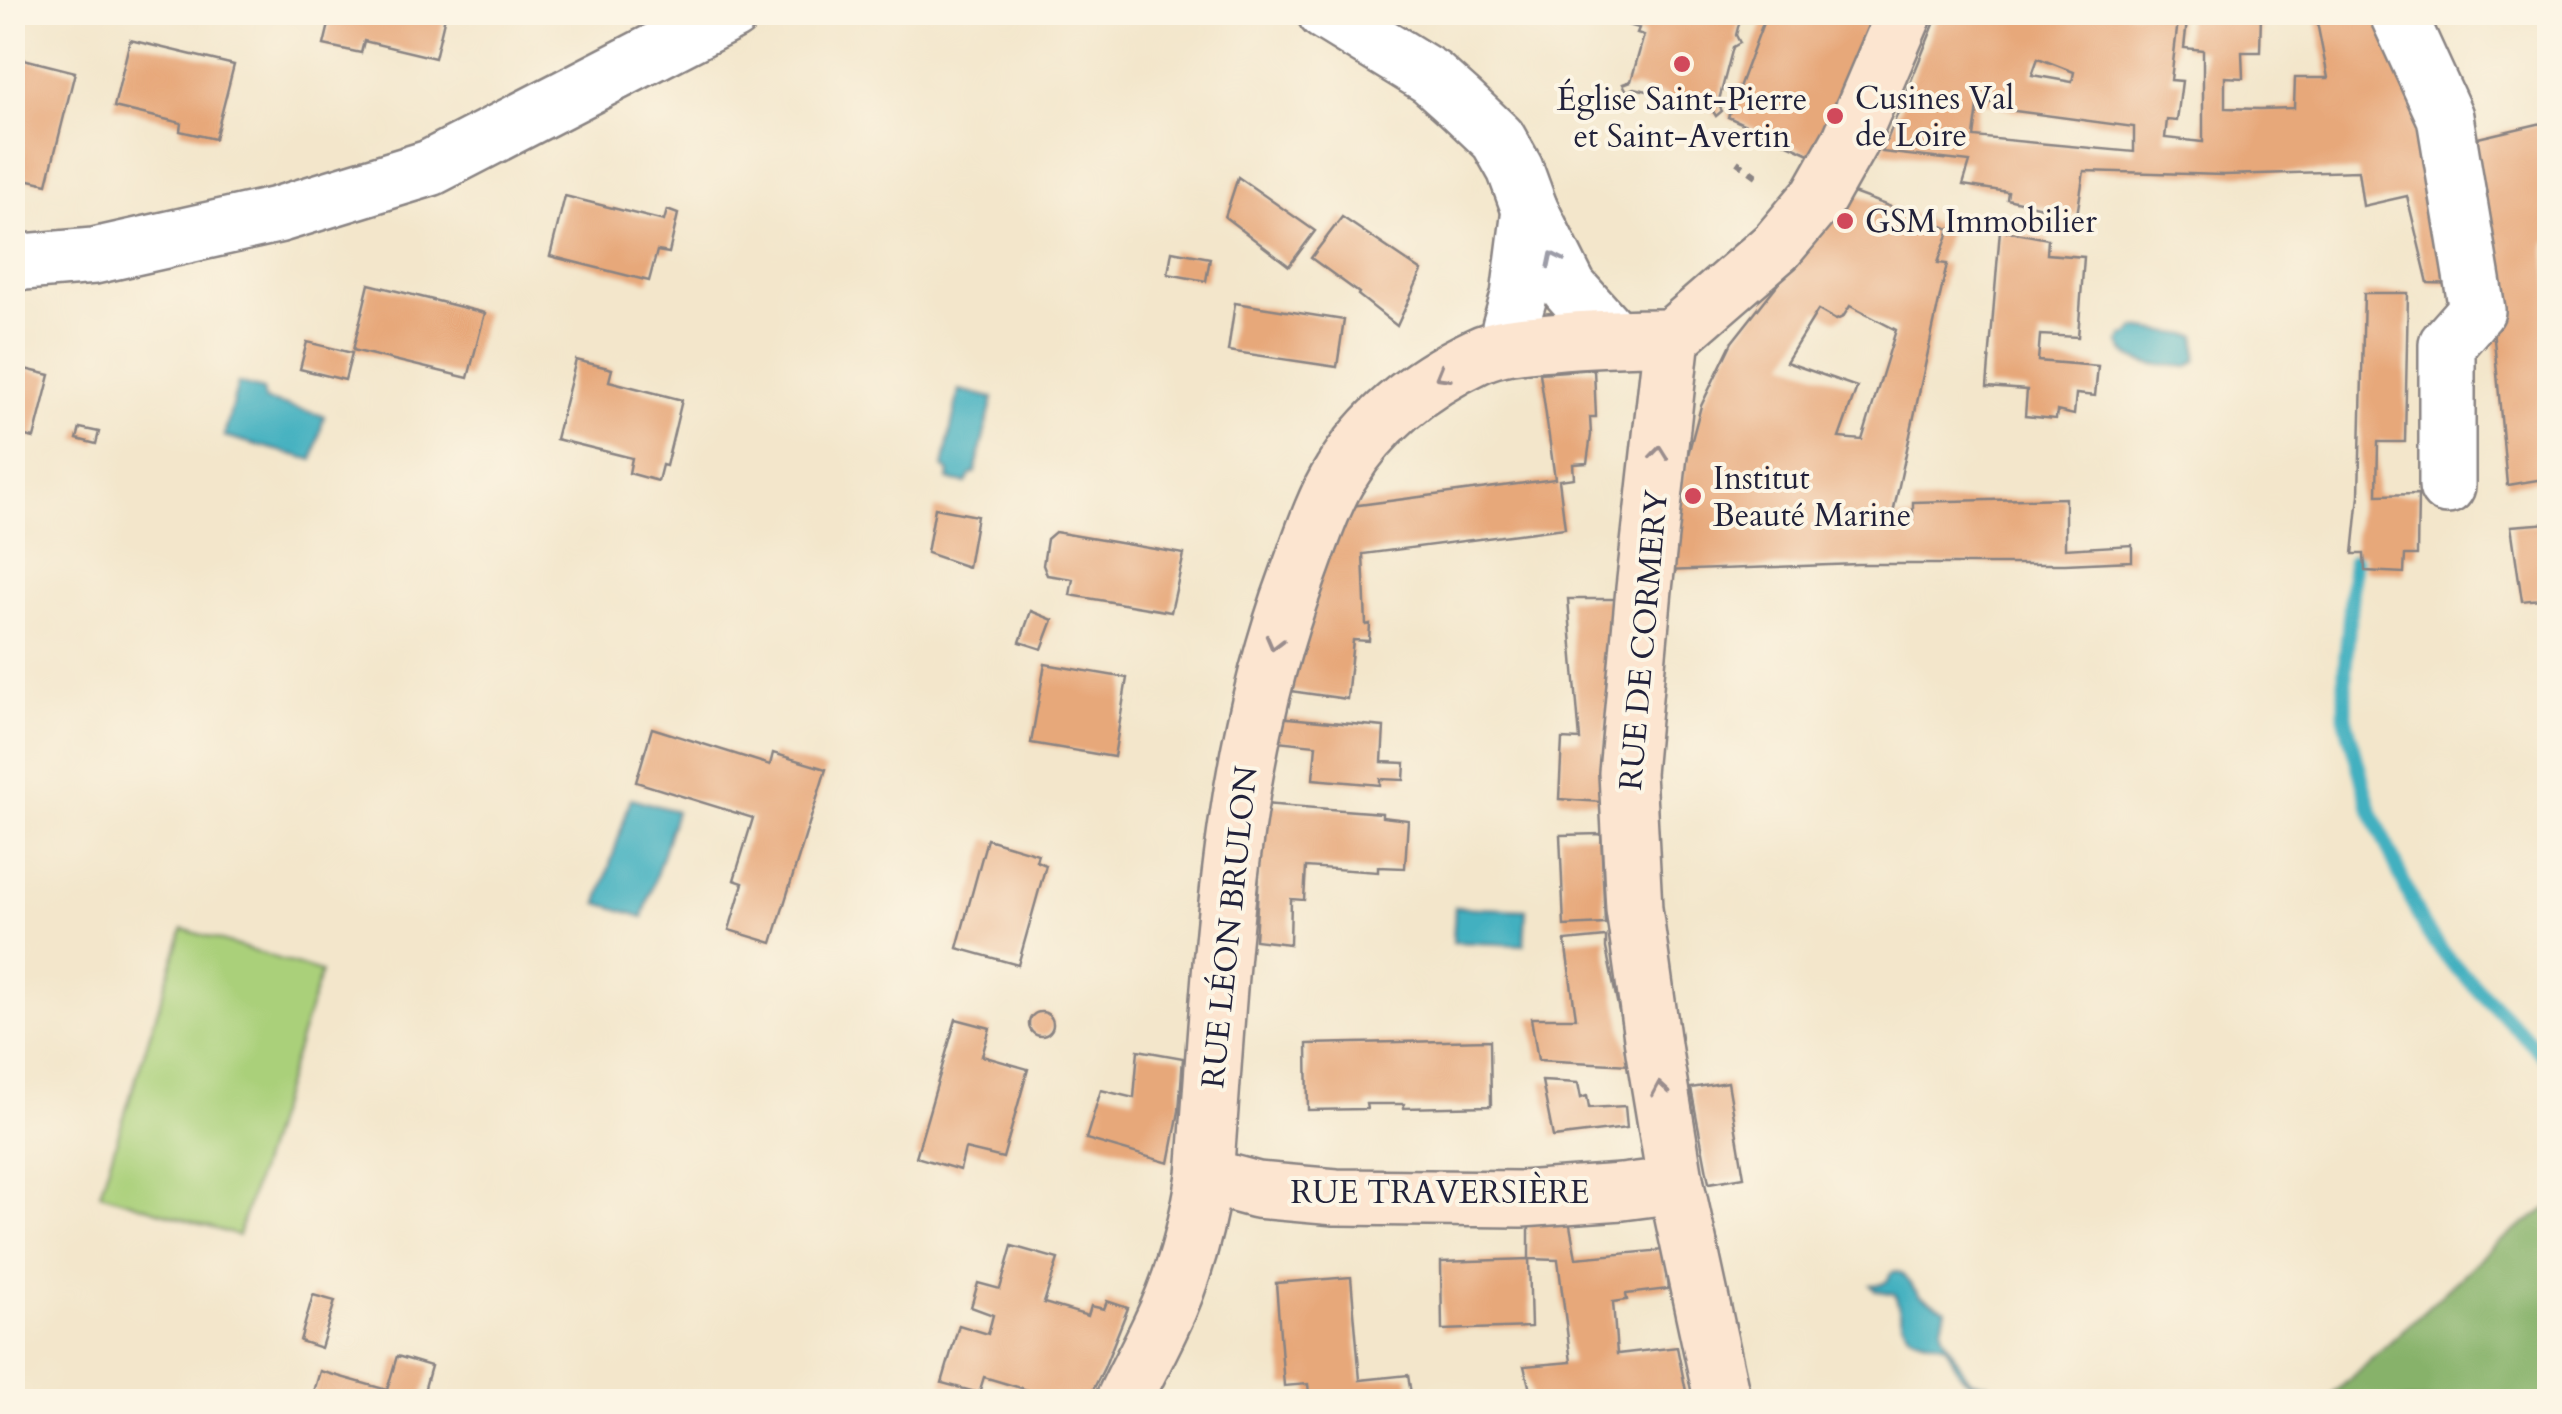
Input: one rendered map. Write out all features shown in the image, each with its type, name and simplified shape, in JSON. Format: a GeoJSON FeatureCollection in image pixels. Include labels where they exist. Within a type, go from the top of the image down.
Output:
{"type":"FeatureCollection","features":[{"type":"Feature","properties":{"kind":"main road"},"geometry":{"type":"LineString","coordinates":[[1672,337],[1777,246],[1819,196],[1850,141],[1906,12]]}},
{"type":"Feature","properties":{"kind":"main road","name":"RUE LÉON BRULON"},"geometry":{"type":"LineString","coordinates":[[1122,1402],[1163,1322],[1199,1214],[1233,840],[1250,742],[1282,616],[1340,474],[1384,418],[1408,396],[1480,354],[1511,345],[1612,336],[1672,337]]}},
{"type":"Feature","properties":{"kind":"main road","name":"RUE DE CORMERY"},"geometry":{"type":"LineString","coordinates":[[1672,337],[1628,773],[1634,909],[1676,1185],[1723,1402]]}},
{"type":"Feature","properties":{"kind":"main road","name":"RUE TRAVERSIÈRE"},"geometry":{"type":"LineString","coordinates":[[1205,1176],[1256,1190],[1336,1197],[1521,1199],[1676,1185]]}},
{"type":"Feature","properties":{"kind":"street"},"geometry":{"type":"LineString","coordinates":[[12,263],[94,256],[277,215],[430,168],[732,12]]}},
{"type":"Feature","properties":{"kind":"street"},"geometry":{"type":"LineString","coordinates":[[1325,12],[1431,78],[1498,139],[1516,168],[1530,210],[1568,288],[1612,336]]}},
{"type":"Feature","properties":{"kind":"street"},"geometry":{"type":"LineString","coordinates":[[2397,12],[2445,118],[2477,310],[2447,344],[2447,486]]}},
{"type":"Feature","properties":{"kind":"street"},"geometry":{"type":"LineString","coordinates":[[1511,345],[1510,327],[1530,210]]}},
{"type":"Feature","properties":{"kind":"path"},"geometry":{"type":"LineString","coordinates":[[1737,162],[1758,177]]}},
{"type":"Feature","properties":{"kind":"green space"},"geometry":{"type":"Polygon","coordinates":[[[183,929],[321,972],[238,1236],[100,1193],[183,929]]]}},
{"type":"Feature","properties":{"kind":"green space"},"geometry":{"type":"Polygon","coordinates":[[[2549,1207],[2549,1401],[2330,1401],[2496,1244],[2549,1207]]]}},
{"type":"Feature","properties":{"kind":"water"},"geometry":{"type":"Polygon","coordinates":[[[2136,328],[2197,336],[2197,360],[2188,367],[2148,364],[2131,357],[2120,343],[2136,328]]]}},
{"type":"Feature","properties":{"kind":"water"},"geometry":{"type":"Polygon","coordinates":[[[238,383],[263,390],[265,400],[324,416],[313,460],[224,436],[238,383]]]}},
{"type":"Feature","properties":{"kind":"water"},"geometry":{"type":"Polygon","coordinates":[[[959,390],[993,398],[975,473],[966,483],[948,480],[949,472],[943,467],[959,390]]]}},
{"type":"Feature","properties":{"kind":"water"},"geometry":{"type":"Polygon","coordinates":[[[631,798],[676,811],[643,917],[598,903],[631,798]]]}},
{"type":"Feature","properties":{"kind":"water"},"geometry":{"type":"Polygon","coordinates":[[[1455,907],[1526,910],[1524,945],[1453,942],[1455,907]]]}},
{"type":"Feature","properties":{"kind":"water"},"geometry":{"type":"Polygon","coordinates":[[[1895,1271],[1920,1296],[1946,1309],[1943,1335],[1966,1375],[1972,1381],[1989,1385],[1976,1385],[1964,1378],[1945,1345],[1908,1332],[1895,1294],[1875,1290],[1871,1285],[1886,1282],[1895,1271]]]}},
{"type":"Feature","properties":{"kind":"building"},"geometry":{"type":"Polygon","coordinates":[[[332,12],[446,12],[435,58],[364,41],[361,53],[324,45],[332,12]]]}},
{"type":"Feature","properties":{"kind":"building","name":"Église Saint-Pierre et Saint-Avertin"},"geometry":{"type":"Polygon","coordinates":[[[1586,12],[1742,12],[1736,35],[1740,43],[1733,47],[1718,104],[1722,111],[1716,116],[1711,108],[1676,99],[1675,105],[1667,102],[1668,96],[1635,88],[1627,91],[1623,84],[1631,81],[1644,35],[1637,33],[1639,28],[1602,18],[1601,23],[1595,22],[1597,17],[1586,12]]]}},
{"type":"Feature","properties":{"kind":"building"},"geometry":{"type":"Polygon","coordinates":[[[1767,12],[1877,12],[1814,156],[1728,117],[1767,12]]]}},
{"type":"Feature","properties":{"kind":"building"},"geometry":{"type":"Polygon","coordinates":[[[1939,12],[2179,12],[2171,80],[2182,81],[2177,121],[2167,120],[2165,138],[2203,142],[2203,50],[2184,48],[2188,12],[2261,12],[2260,52],[2242,52],[2243,78],[2225,77],[2225,108],[2260,109],[2294,108],[2295,78],[2328,78],[2315,12],[2376,12],[2425,132],[2459,284],[2428,283],[2407,196],[2363,206],[2358,171],[2224,175],[2084,171],[2077,215],[2007,199],[2008,192],[1963,185],[1970,162],[1882,152],[1939,12]],[[2038,58],[2032,75],[2072,82],[2074,72],[2038,58]],[[1979,99],[1974,137],[2134,152],[2134,127],[2015,111],[1979,99]]]}},
{"type":"Feature","properties":{"kind":"building"},"geometry":{"type":"Polygon","coordinates":[[[130,40],[234,65],[215,139],[180,131],[181,123],[114,107],[130,40]]]}},
{"type":"Feature","properties":{"kind":"building"},"geometry":{"type":"Polygon","coordinates":[[[12,56],[75,72],[47,184],[12,176],[12,56]]]}},
{"type":"Feature","properties":{"kind":"building"},"geometry":{"type":"Polygon","coordinates":[[[2542,123],[2550,151],[2550,242],[2545,243],[2550,296],[2550,478],[2507,485],[2486,250],[2461,142],[2542,123]]]}},
{"type":"Feature","properties":{"kind":"building"},"geometry":{"type":"Polygon","coordinates":[[[1238,177],[1315,231],[1289,266],[1225,217],[1238,177]]]}},
{"type":"Feature","properties":{"kind":"building"},"geometry":{"type":"Polygon","coordinates":[[[1848,191],[1950,229],[1938,263],[1947,264],[1892,518],[1913,518],[1913,502],[2065,498],[2065,549],[2132,545],[2132,561],[1663,571],[1701,406],[1732,342],[1848,191]],[[1850,306],[1836,320],[1818,310],[1786,362],[1857,387],[1839,438],[1862,440],[1896,330],[1850,306]]]}},
{"type":"Feature","properties":{"kind":"building"},"geometry":{"type":"Polygon","coordinates":[[[565,196],[664,221],[667,210],[678,214],[669,253],[657,251],[649,281],[550,256],[565,196]]]}},
{"type":"Feature","properties":{"kind":"building"},"geometry":{"type":"Polygon","coordinates":[[[1342,217],[1422,271],[1397,326],[1311,258],[1342,217]]]}},
{"type":"Feature","properties":{"kind":"building"},"geometry":{"type":"Polygon","coordinates":[[[2000,230],[2048,239],[2047,254],[2084,257],[2078,337],[2040,335],[2038,361],[2098,366],[2095,396],[2076,394],[2074,415],[2057,411],[2056,419],[2025,416],[2027,390],[1987,387],[2000,230]]]}},
{"type":"Feature","properties":{"kind":"building"},"geometry":{"type":"Polygon","coordinates":[[[1172,251],[1210,258],[1206,281],[1168,274],[1172,251]]]}},
{"type":"Feature","properties":{"kind":"building"},"geometry":{"type":"Polygon","coordinates":[[[369,284],[485,313],[468,378],[353,350],[369,284]]]}},
{"type":"Feature","properties":{"kind":"building"},"geometry":{"type":"Polygon","coordinates":[[[2364,293],[2408,293],[2405,442],[2378,442],[2377,495],[2418,494],[2417,555],[2405,555],[2404,573],[2365,571],[2364,554],[2353,554],[2359,495],[2364,293]]]}},
{"type":"Feature","properties":{"kind":"building"},"geometry":{"type":"Polygon","coordinates":[[[1235,303],[1344,320],[1337,367],[1228,351],[1235,303]]]}},
{"type":"Feature","properties":{"kind":"building"},"geometry":{"type":"Polygon","coordinates":[[[307,342],[352,353],[345,380],[300,369],[307,342]]]}},
{"type":"Feature","properties":{"kind":"building"},"geometry":{"type":"Polygon","coordinates":[[[576,360],[612,369],[609,381],[682,400],[666,466],[662,465],[658,481],[629,473],[632,458],[556,439],[576,360]]]}},
{"type":"Feature","properties":{"kind":"building"},"geometry":{"type":"Polygon","coordinates":[[[12,366],[50,375],[34,438],[12,433],[12,366]]]}},
{"type":"Feature","properties":{"kind":"building"},"geometry":{"type":"Polygon","coordinates":[[[1594,369],[1596,417],[1590,417],[1587,463],[1573,464],[1574,478],[1559,480],[1565,528],[1363,554],[1369,641],[1353,640],[1347,699],[1276,689],[1344,507],[1555,479],[1540,373],[1594,369]]]}},
{"type":"Feature","properties":{"kind":"building"},"geometry":{"type":"Polygon","coordinates":[[[80,428],[99,432],[96,444],[77,439],[80,428]]]}},
{"type":"Feature","properties":{"kind":"building"},"geometry":{"type":"Polygon","coordinates":[[[935,508],[977,516],[968,567],[927,553],[935,508]]]}},
{"type":"Feature","properties":{"kind":"building"},"geometry":{"type":"Polygon","coordinates":[[[2550,523],[2550,598],[2522,601],[2511,526],[2550,523]]]}},
{"type":"Feature","properties":{"kind":"building"},"geometry":{"type":"Polygon","coordinates":[[[1055,532],[1184,554],[1171,612],[1070,595],[1073,579],[1047,575],[1043,565],[1047,539],[1055,532]]]}},
{"type":"Feature","properties":{"kind":"building"},"geometry":{"type":"Polygon","coordinates":[[[1568,599],[1615,599],[1601,802],[1559,799],[1562,739],[1580,740],[1568,599]]]}},
{"type":"Feature","properties":{"kind":"building"},"geometry":{"type":"Polygon","coordinates":[[[1031,611],[1053,620],[1042,649],[1020,642],[1031,611]]]}},
{"type":"Feature","properties":{"kind":"building"},"geometry":{"type":"Polygon","coordinates":[[[1045,664],[1127,678],[1114,757],[1031,743],[1045,664]]]}},
{"type":"Feature","properties":{"kind":"building"},"geometry":{"type":"Polygon","coordinates":[[[1277,717],[1384,727],[1382,762],[1405,763],[1404,780],[1380,779],[1380,785],[1313,779],[1316,745],[1267,740],[1277,717]]]}},
{"type":"Feature","properties":{"kind":"building"},"geometry":{"type":"Polygon","coordinates":[[[652,728],[770,765],[773,753],[826,769],[772,943],[729,930],[743,883],[734,880],[753,818],[636,782],[652,728]]]}},
{"type":"Feature","properties":{"kind":"building"},"geometry":{"type":"Polygon","coordinates":[[[1263,804],[1382,813],[1382,817],[1408,820],[1405,868],[1378,867],[1378,872],[1306,867],[1304,900],[1291,899],[1290,944],[1255,940],[1263,804]]]}},
{"type":"Feature","properties":{"kind":"building"},"geometry":{"type":"Polygon","coordinates":[[[1601,834],[1605,924],[1564,926],[1560,835],[1601,834]]]}},
{"type":"Feature","properties":{"kind":"building"},"geometry":{"type":"Polygon","coordinates":[[[987,839],[1038,854],[1036,861],[1046,865],[1018,965],[957,948],[987,839]]]}},
{"type":"Feature","properties":{"kind":"building"},"geometry":{"type":"Polygon","coordinates":[[[1606,937],[1630,1065],[1538,1060],[1531,1018],[1576,1018],[1565,941],[1606,937]]]}},
{"type":"Feature","properties":{"kind":"building"},"geometry":{"type":"Polygon","coordinates":[[[1041,1012],[1053,1024],[1041,1036],[1029,1024],[1041,1012]]]}},
{"type":"Feature","properties":{"kind":"building"},"geometry":{"type":"Polygon","coordinates":[[[956,1019],[990,1028],[982,1056],[1028,1069],[1003,1158],[965,1149],[960,1170],[916,1157],[956,1019]]]}},
{"type":"Feature","properties":{"kind":"building"},"geometry":{"type":"Polygon","coordinates":[[[1490,1040],[1491,1106],[1404,1108],[1404,1104],[1366,1104],[1367,1109],[1308,1110],[1307,1044],[1490,1040]]]}},
{"type":"Feature","properties":{"kind":"building"},"geometry":{"type":"Polygon","coordinates":[[[1138,1050],[1183,1058],[1179,1111],[1169,1163],[1086,1139],[1101,1090],[1134,1098],[1138,1050]]]}},
{"type":"Feature","properties":{"kind":"building"},"geometry":{"type":"Polygon","coordinates":[[[1542,1081],[1578,1083],[1581,1098],[1587,1096],[1589,1108],[1625,1106],[1627,1128],[1553,1137],[1542,1081]]]}},
{"type":"Feature","properties":{"kind":"building"},"geometry":{"type":"Polygon","coordinates":[[[1728,1082],[1744,1177],[1709,1183],[1691,1088],[1728,1082]]]}},
{"type":"Feature","properties":{"kind":"building"},"geometry":{"type":"Polygon","coordinates":[[[1529,1220],[1569,1220],[1576,1258],[1663,1250],[1668,1289],[1626,1294],[1627,1300],[1613,1302],[1617,1354],[1677,1347],[1688,1401],[1533,1402],[1524,1366],[1571,1362],[1558,1260],[1529,1259],[1529,1220]]]}},
{"type":"Feature","properties":{"kind":"building"},"geometry":{"type":"Polygon","coordinates":[[[1012,1246],[1058,1259],[1044,1303],[1088,1316],[1091,1306],[1104,1309],[1107,1301],[1128,1308],[1087,1402],[1068,1402],[984,1377],[979,1393],[942,1383],[959,1325],[988,1334],[993,1315],[971,1307],[978,1283],[1000,1289],[1012,1246]]]}},
{"type":"Feature","properties":{"kind":"building"},"geometry":{"type":"Polygon","coordinates":[[[1529,1259],[1531,1327],[1442,1330],[1441,1262],[1529,1259]]]}},
{"type":"Feature","properties":{"kind":"building"},"geometry":{"type":"Polygon","coordinates":[[[1351,1277],[1360,1380],[1408,1375],[1411,1394],[1420,1393],[1421,1402],[1310,1402],[1308,1384],[1284,1386],[1276,1283],[1351,1277]]]}},
{"type":"Feature","properties":{"kind":"building"},"geometry":{"type":"Polygon","coordinates":[[[313,1295],[335,1301],[321,1348],[300,1341],[313,1295]]]}},
{"type":"Feature","properties":{"kind":"building"},"geometry":{"type":"Polygon","coordinates":[[[397,1356],[431,1366],[421,1402],[311,1402],[320,1371],[387,1390],[397,1356]]]}},
{"type":"Feature","properties":{"kind":"waterway"},"geometry":{"type":"LineString","coordinates":[[2354,561],[2345,717],[2370,808],[2424,928],[2450,961],[2550,1062]]}},
{"type":"Feature","properties":{"kind":"place","name":"Église Saint-Pierre et Saint-Avertin"},"geometry":{"type":"Point","coordinates":[1682,64]}},
{"type":"Feature","properties":{"kind":"place","name":"Cusines Val de Loire"},"geometry":{"type":"Point","coordinates":[1835,116]}},
{"type":"Feature","properties":{"kind":"place","name":"GSM Immobilier"},"geometry":{"type":"Point","coordinates":[1845,221]}},
{"type":"Feature","properties":{"kind":"place","name":"Institut Beauté Marine"},"geometry":{"type":"Point","coordinates":[1693,496]}}]}
